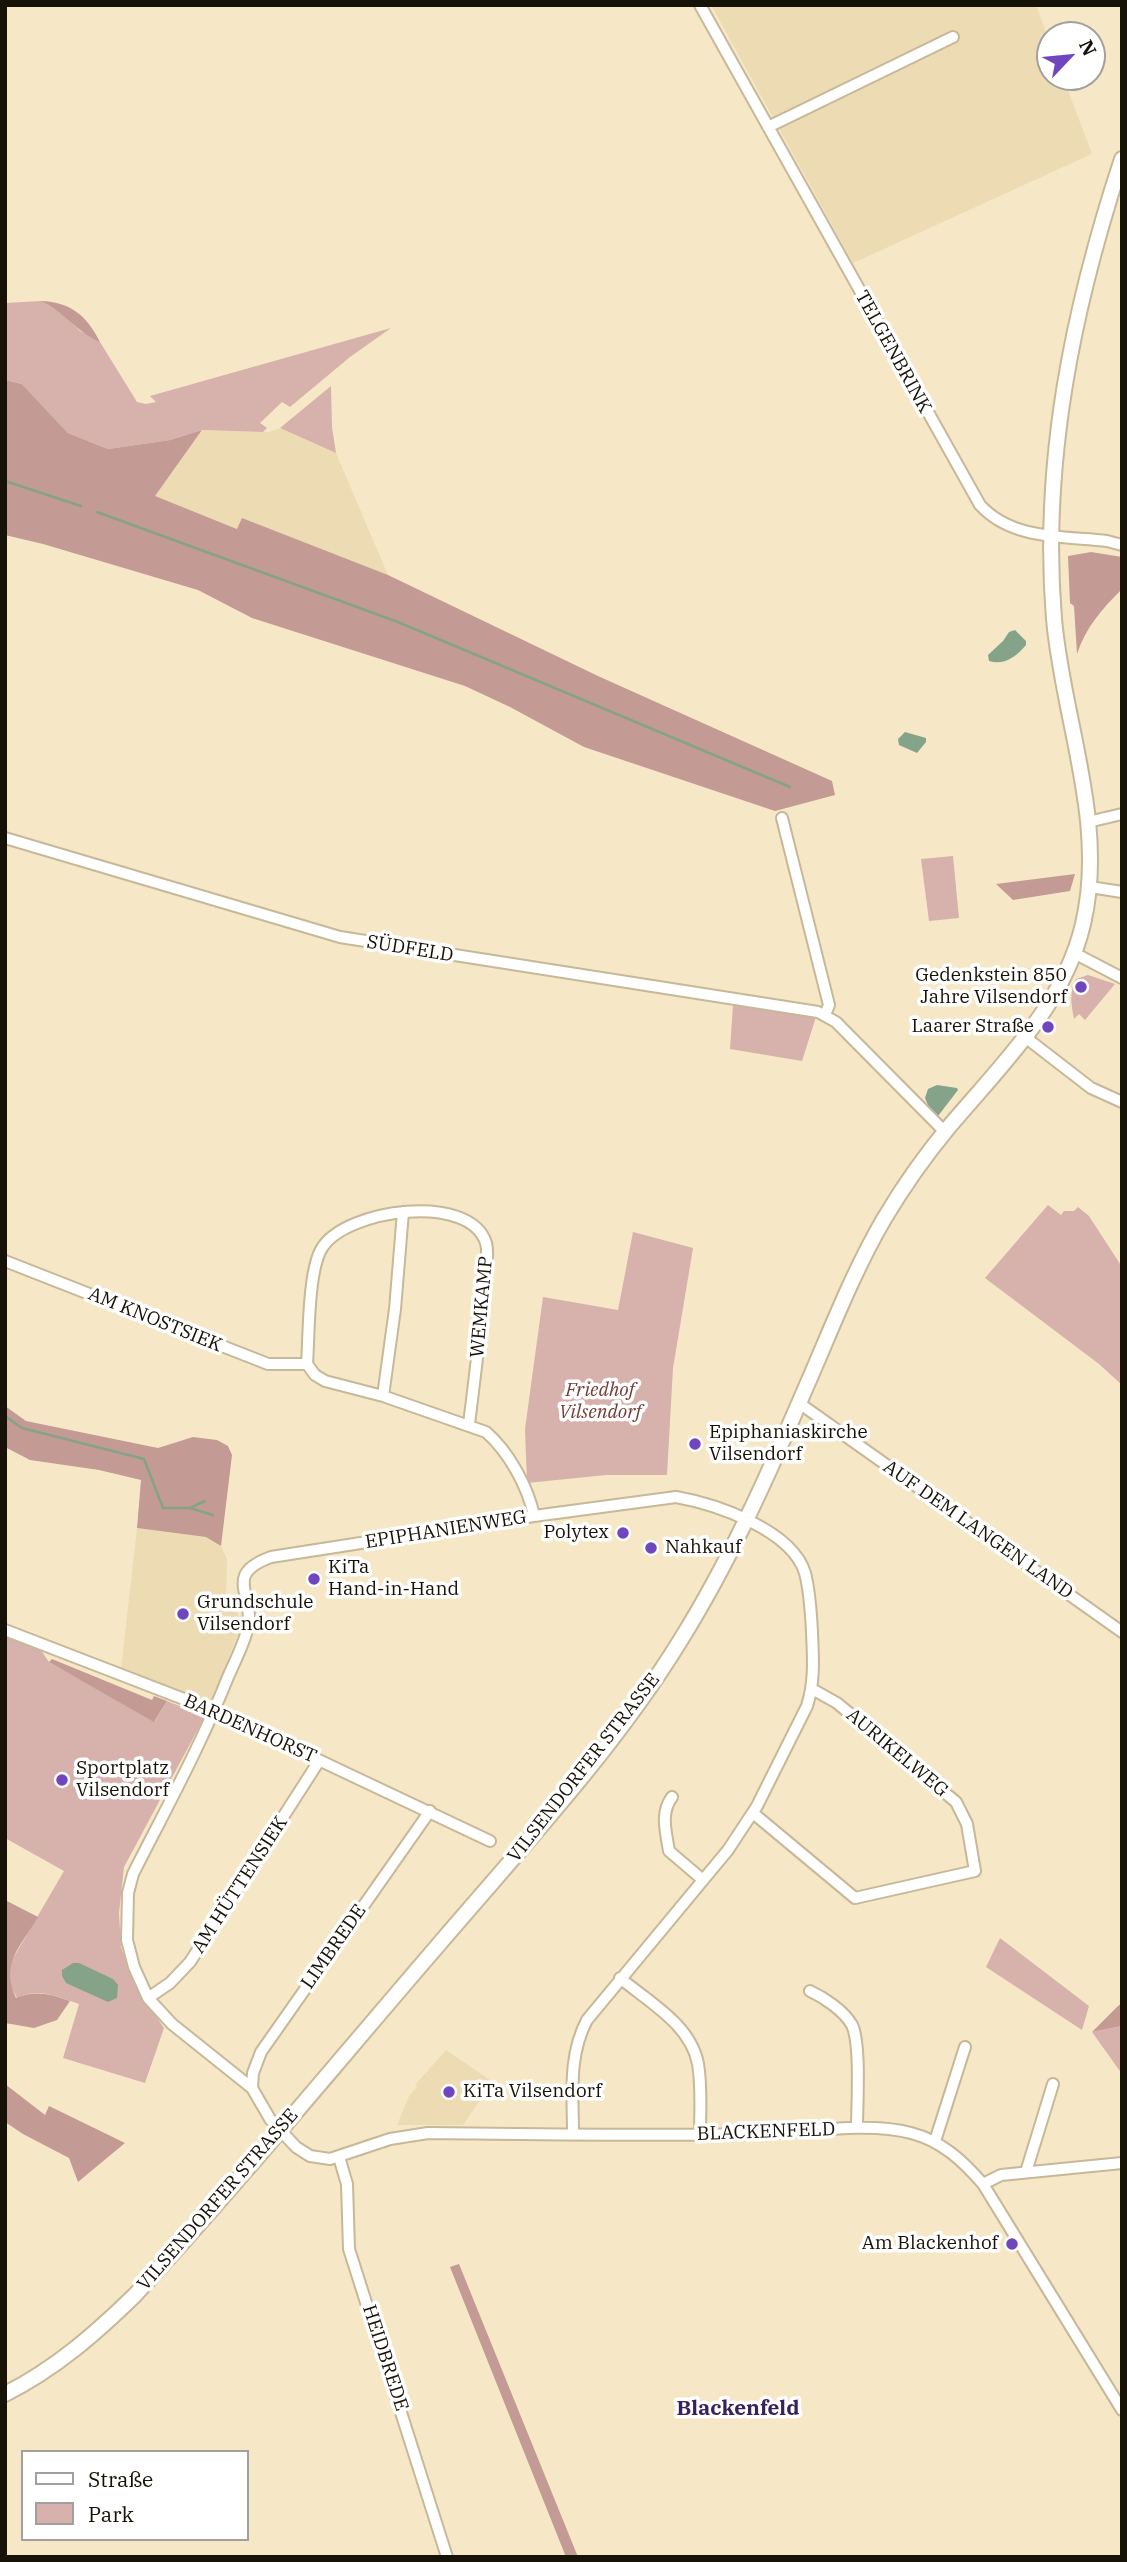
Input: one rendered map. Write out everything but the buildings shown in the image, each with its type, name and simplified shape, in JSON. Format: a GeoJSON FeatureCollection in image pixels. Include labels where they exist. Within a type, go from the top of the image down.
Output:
{"type":"FeatureCollection","features":[{"type":"Feature","properties":{"kind":"main road","name":"VILSENDORFER STRASSE"},"geometry":{"type":"LineString","coordinates":[[5,2394],[54,2366],[114,2315],[156,2273],[610,1741],[681,1640],[745,1520],[871,1243],[907,1184],[945,1132],[1025,1037],[1049,1003],[1074,953],[1090,887],[1091,859],[1088,822],[1055,629],[1052,535],[1054,472],[1067,370],[1084,284],[1122,159]]}},
{"type":"Feature","properties":{"kind":"street","name":"TELGENBRINK"},"geometry":{"type":"LineString","coordinates":[[700,5],[980,505],[992,517],[1011,528],[1052,535]]}},
{"type":"Feature","properties":{"kind":"street"},"geometry":{"type":"LineString","coordinates":[[768,127],[953,37]]}},
{"type":"Feature","properties":{"kind":"street"},"geometry":{"type":"LineString","coordinates":[[1052,535],[1122,545]]}},
{"type":"Feature","properties":{"kind":"street"},"geometry":{"type":"LineString","coordinates":[[1088,822],[1122,814]]}},
{"type":"Feature","properties":{"kind":"street"},"geometry":{"type":"LineString","coordinates":[[782,818],[829,1005],[825,1015]]}},
{"type":"Feature","properties":{"kind":"street","name":"SÜDFELD"},"geometry":{"type":"LineString","coordinates":[[5,838],[340,937],[825,1015],[836,1021],[945,1132]]}},
{"type":"Feature","properties":{"kind":"street"},"geometry":{"type":"LineString","coordinates":[[1090,887],[1122,892]]}},
{"type":"Feature","properties":{"kind":"street"},"geometry":{"type":"LineString","coordinates":[[1074,953],[1122,978]]}},
{"type":"Feature","properties":{"kind":"street"},"geometry":{"type":"LineString","coordinates":[[1025,1037],[1091,1088],[1122,1102]]}},
{"type":"Feature","properties":{"kind":"street"},"geometry":{"type":"LineString","coordinates":[[383,1396],[395,1309],[403,1212]]}},
{"type":"Feature","properties":{"kind":"street","name":"WEMKAMP"},"geometry":{"type":"LineString","coordinates":[[307,1364],[317,1259],[322,1247],[332,1237],[367,1218],[403,1212],[438,1213],[459,1218],[474,1224],[487,1247],[482,1320],[469,1424]]}},
{"type":"Feature","properties":{"kind":"street","name":"AM KNOSTSIEK"},"geometry":{"type":"LineString","coordinates":[[5,1261],[268,1364],[307,1364]]}},
{"type":"Feature","properties":{"kind":"street"},"geometry":{"type":"LineString","coordinates":[[307,1364],[316,1375],[326,1381],[383,1396],[486,1432],[499,1443],[521,1482],[534,1517]]}},
{"type":"Feature","properties":{"kind":"street","name":"AUF DEM LANGEN LAND"},"geometry":{"type":"LineString","coordinates":[[799,1403],[1122,1632]]}},
{"type":"Feature","properties":{"kind":"street","name":"EPIPHANIENWEG"},"geometry":{"type":"LineString","coordinates":[[280,2129],[266,2113],[252,2088],[179,2031],[148,1998],[134,1967],[127,1940],[128,1893],[133,1874],[215,1711],[248,1625],[244,1581],[248,1569],[271,1557],[534,1517],[676,1497],[698,1501],[745,1520],[777,1537],[797,1558],[804,1572],[811,1613],[813,1689]]}},
{"type":"Feature","properties":{"kind":"street","name":"BARDENHORST"},"geometry":{"type":"LineString","coordinates":[[5,1630],[215,1711],[490,1841]]}},
{"type":"Feature","properties":{"kind":"street"},"geometry":{"type":"LineString","coordinates":[[573,2134],[573,2056],[587,2020],[728,1850],[753,1814],[801,1721],[813,1689]]}},
{"type":"Feature","properties":{"kind":"street","name":"AURIKELWEG"},"geometry":{"type":"LineString","coordinates":[[753,1814],[855,1898],[975,1871],[967,1824],[956,1802],[837,1703],[813,1689]]}},
{"type":"Feature","properties":{"kind":"street","name":"AM HÜTTENSIEK"},"geometry":{"type":"LineString","coordinates":[[148,1998],[170,1983],[190,1962],[320,1761]]}},
{"type":"Feature","properties":{"kind":"street"},"geometry":{"type":"LineString","coordinates":[[672,1797],[664,1815],[669,1851],[702,1880]]}},
{"type":"Feature","properties":{"kind":"street","name":"LIMBREDE"},"geometry":{"type":"LineString","coordinates":[[252,2088],[253,2073],[261,2052],[430,1811]]}},
{"type":"Feature","properties":{"kind":"street"},"geometry":{"type":"LineString","coordinates":[[620,1978],[676,2024],[691,2043],[699,2068],[700,2135]]}},
{"type":"Feature","properties":{"kind":"street"},"geometry":{"type":"LineString","coordinates":[[810,1991],[821,1996],[845,2017],[854,2031],[857,2129]]}},
{"type":"Feature","properties":{"kind":"street"},"geometry":{"type":"LineString","coordinates":[[935,2141],[965,2047]]}},
{"type":"Feature","properties":{"kind":"street"},"geometry":{"type":"LineString","coordinates":[[1026,2172],[1053,2084]]}},
{"type":"Feature","properties":{"kind":"street","name":"BLACKENFELD"},"geometry":{"type":"LineString","coordinates":[[280,2129],[296,2147],[323,2159],[339,2157],[390,2139],[417,2134],[700,2135],[894,2129],[935,2141],[967,2166],[983,2184],[1122,2410]]}},
{"type":"Feature","properties":{"kind":"street","name":"HEIDBREDE"},"geometry":{"type":"LineString","coordinates":[[339,2157],[347,2184],[349,2249],[447,2557]]}},
{"type":"Feature","properties":{"kind":"street"},"geometry":{"type":"LineString","coordinates":[[983,2184],[1001,2175],[1122,2163]]}},
{"type":"Feature","properties":{"kind":"shaded area"},"geometry":{"type":"Polygon","coordinates":[[[711,5],[1036,5],[1042,21],[1036,21],[1036,91],[1068,91],[1092,154],[853,263],[711,5]]]}},
{"type":"Feature","properties":{"kind":"shaded area"},"geometry":{"type":"Polygon","coordinates":[[[41,301],[61,304],[77,312],[90,325],[100,342],[84,333],[57,310],[41,301]]]}},
{"type":"Feature","properties":{"kind":"shaded area"},"geometry":{"type":"Polygon","coordinates":[[[5,380],[22,384],[68,433],[108,449],[170,440],[202,430],[155,496],[237,529],[242,518],[388,575],[598,676],[832,781],[835,795],[775,811],[584,747],[465,686],[252,618],[198,590],[5,535],[5,380]]]}},
{"type":"Feature","properties":{"kind":"shaded area"},"geometry":{"type":"Polygon","coordinates":[[[280,428],[336,453],[388,575],[243,519],[238,529],[154,496],[202,430],[269,432],[280,428]]]}},
{"type":"Feature","properties":{"kind":"shaded area"},"geometry":{"type":"Polygon","coordinates":[[[1091,552],[1122,557],[1122,589],[1095,619],[1077,654],[1074,606],[1070,603],[1068,556],[1091,552]]]}},
{"type":"Feature","properties":{"kind":"shaded area"},"geometry":{"type":"Polygon","coordinates":[[[1015,630],[1026,641],[1026,645],[1010,659],[989,661],[988,655],[1009,632],[1015,630]]]}},
{"type":"Feature","properties":{"kind":"shaded area"},"geometry":{"type":"Polygon","coordinates":[[[905,732],[926,738],[917,753],[899,745],[898,739],[905,732]]]}},
{"type":"Feature","properties":{"kind":"shaded area"},"geometry":{"type":"Polygon","coordinates":[[[1075,874],[1070,891],[1013,900],[996,884],[1075,874]]]}},
{"type":"Feature","properties":{"kind":"shaded area"},"geometry":{"type":"Polygon","coordinates":[[[937,1085],[958,1090],[938,1116],[930,1110],[925,1098],[928,1089],[937,1085]]]}},
{"type":"Feature","properties":{"kind":"shaded area"},"geometry":{"type":"Polygon","coordinates":[[[5,1406],[26,1421],[158,1448],[193,1437],[217,1440],[228,1446],[232,1455],[221,1546],[206,1537],[137,1528],[141,1480],[99,1470],[30,1460],[5,1447],[5,1406]]]}},
{"type":"Feature","properties":{"kind":"shaded area","name":"Grundschule Vilsendorf"},"geometry":{"type":"Polygon","coordinates":[[[137,1528],[207,1537],[221,1546],[227,1559],[226,1604],[238,1613],[239,1625],[213,1697],[209,1701],[204,1702],[121,1669],[137,1528]]]}},
{"type":"Feature","properties":{"kind":"shaded area"},"geometry":{"type":"Polygon","coordinates":[[[52,1659],[152,1700],[154,1696],[167,1701],[154,1722],[49,1662],[52,1659]]]}},
{"type":"Feature","properties":{"kind":"shaded area"},"geometry":{"type":"Polygon","coordinates":[[[5,1900],[38,1917],[11,1965],[10,1975],[16,1998],[43,1994],[70,2001],[57,2020],[34,2028],[5,2023],[5,1900]]]}},
{"type":"Feature","properties":{"kind":"shaded area"},"geometry":{"type":"Polygon","coordinates":[[[73,1963],[79,1963],[113,1979],[118,1985],[117,1998],[108,2002],[66,1983],[62,1970],[73,1963]]]}},
{"type":"Feature","properties":{"kind":"shaded area"},"geometry":{"type":"Polygon","coordinates":[[[1122,2003],[1122,2026],[1092,2032],[1118,2006],[1122,2003]]]}},
{"type":"Feature","properties":{"kind":"shaded area","name":"KiTa Vilsendorf"},"geometry":{"type":"Polygon","coordinates":[[[446,2050],[493,2082],[463,2125],[397,2125],[409,2096],[417,2087],[415,2085],[446,2050]]]}},
{"type":"Feature","properties":{"kind":"shaded area"},"geometry":{"type":"Polygon","coordinates":[[[5,2084],[45,2115],[49,2106],[125,2143],[78,2182],[69,2158],[5,2122],[5,2084]]]}},
{"type":"Feature","properties":{"kind":"shaded area"},"geometry":{"type":"Polygon","coordinates":[[[459,2264],[578,2557],[566,2557],[450,2267],[459,2264]]]}},
{"type":"Feature","properties":{"kind":"green space"},"geometry":{"type":"Polygon","coordinates":[[[41,301],[56,307],[80,331],[100,342],[137,402],[146,404],[156,402],[150,396],[391,328],[350,357],[290,407],[282,402],[260,423],[267,428],[263,432],[202,430],[170,440],[108,449],[68,433],[22,384],[5,380],[5,303],[41,301]]]}},
{"type":"Feature","properties":{"kind":"green space"},"geometry":{"type":"Polygon","coordinates":[[[331,386],[332,427],[336,453],[280,428],[331,386]]]}},
{"type":"Feature","properties":{"kind":"green space"},"geometry":{"type":"Polygon","coordinates":[[[953,856],[959,918],[929,921],[921,859],[953,856]]]}},
{"type":"Feature","properties":{"kind":"green space"},"geometry":{"type":"Polygon","coordinates":[[[1088,975],[1115,984],[1085,1020],[1079,1014],[1074,1019],[1072,989],[1076,979],[1088,975]]]}},
{"type":"Feature","properties":{"kind":"green space"},"geometry":{"type":"Polygon","coordinates":[[[733,1005],[816,1017],[802,1061],[730,1049],[733,1005]]]}},
{"type":"Feature","properties":{"kind":"green space"},"geometry":{"type":"Polygon","coordinates":[[[1048,1205],[1061,1215],[1064,1211],[1074,1211],[1078,1207],[1089,1216],[1122,1267],[1122,1385],[1099,1364],[985,1278],[1048,1205]]]}},
{"type":"Feature","properties":{"kind":"green space","name":"Friedhof Vilsendorf"},"geometry":{"type":"Polygon","coordinates":[[[633,1232],[693,1248],[673,1368],[667,1475],[606,1475],[527,1483],[525,1429],[543,1297],[618,1310],[633,1232]]]}},
{"type":"Feature","properties":{"kind":"green space"},"geometry":{"type":"Polygon","coordinates":[[[5,1635],[40,1649],[49,1662],[155,1721],[167,1701],[205,1716],[124,1867],[119,1913],[121,1947],[135,1986],[164,2028],[145,2083],[63,2058],[79,2004],[40,1993],[17,1998],[9,1983],[8,1967],[64,1871],[5,1838],[5,1635]]]}},
{"type":"Feature","properties":{"kind":"green space"},"geometry":{"type":"Polygon","coordinates":[[[1000,1938],[1089,2006],[1082,2030],[986,1967],[1000,1938]]]}},
{"type":"Feature","properties":{"kind":"green space"},"geometry":{"type":"Polygon","coordinates":[[[1122,2026],[1122,2074],[1092,2032],[1122,2026]]]}},
{"type":"Feature","properties":{"kind":"waterway"},"geometry":{"type":"LineString","coordinates":[[5,481],[81,506]]}},
{"type":"Feature","properties":{"kind":"waterway"},"geometry":{"type":"LineString","coordinates":[[97,512],[398,622],[790,787]]}},
{"type":"Feature","properties":{"kind":"waterway"},"geometry":{"type":"LineString","coordinates":[[5,1416],[22,1428],[144,1459],[163,1508],[190,1508],[205,1501]]}},
{"type":"Feature","properties":{"kind":"waterway"},"geometry":{"type":"LineString","coordinates":[[190,1508],[213,1515]]}},
{"type":"Feature","properties":{"kind":"place","name":"Gedenkstein 850 Jahre Vilsendorf"},"geometry":{"type":"Point","coordinates":[1081,987]}},
{"type":"Feature","properties":{"kind":"place","name":"Laarer Straße"},"geometry":{"type":"Point","coordinates":[1048,1027]}},
{"type":"Feature","properties":{"kind":"place","name":"Epiphaniaskirche Vilsendorf"},"geometry":{"type":"Point","coordinates":[695,1444]}},
{"type":"Feature","properties":{"kind":"place","name":"Polytex"},"geometry":{"type":"Point","coordinates":[623,1533]}},
{"type":"Feature","properties":{"kind":"place","name":"Nahkauf"},"geometry":{"type":"Point","coordinates":[651,1548]}},
{"type":"Feature","properties":{"kind":"place","name":"KiTa Hand-in-Hand"},"geometry":{"type":"Point","coordinates":[314,1579]}},
{"type":"Feature","properties":{"kind":"place","name":"Grundschule Vilsendorf"},"geometry":{"type":"Point","coordinates":[183,1614]}},
{"type":"Feature","properties":{"kind":"place","name":"Sportplatz Vilsendorf"},"geometry":{"type":"Point","coordinates":[62,1780]}},
{"type":"Feature","properties":{"kind":"place","name":"KiTa Vilsendorf"},"geometry":{"type":"Point","coordinates":[449,2092]}},
{"type":"Feature","properties":{"kind":"place","name":"Am Blackenhof"},"geometry":{"type":"Point","coordinates":[1012,2244]}},
{"type":"Feature","properties":{"kind":"district","name":"Blackenfeld"},"geometry":{"type":"Point","coordinates":[738,2409]}}]}
